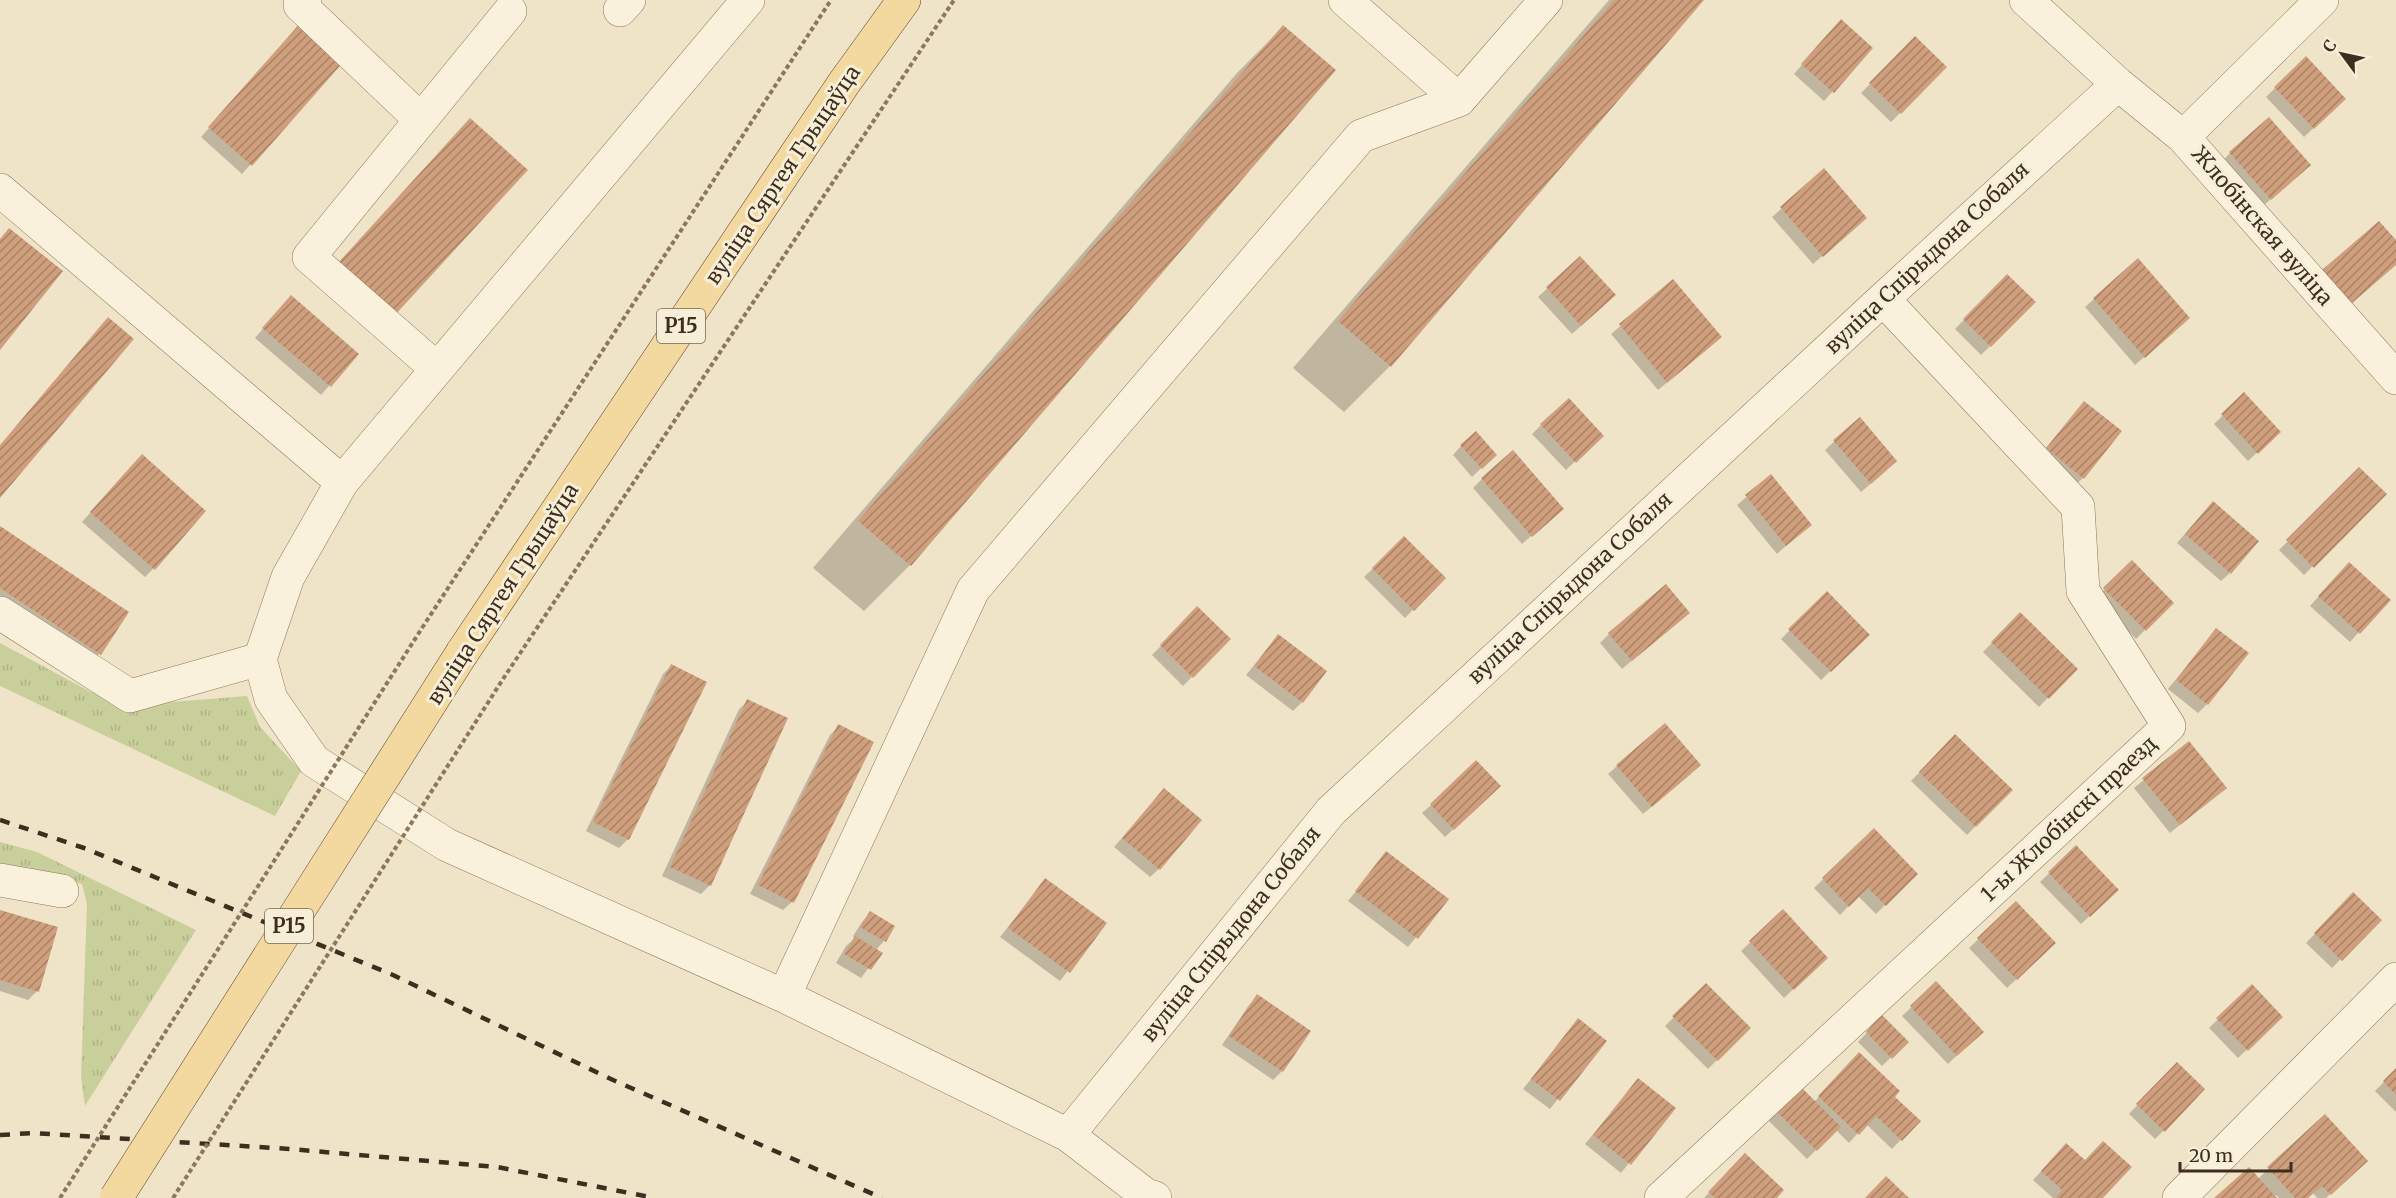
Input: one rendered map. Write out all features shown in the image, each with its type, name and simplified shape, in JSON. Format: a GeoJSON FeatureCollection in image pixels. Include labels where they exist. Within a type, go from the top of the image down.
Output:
{"type":"FeatureCollection","features":[{"type":"Feature","properties":{"kind":"main road","name":"вуліца Сяргея Грыцаўца"},"geometry":{"type":"LineString","coordinates":[[116,1198],[462,653],[844,83],[904,0]]}},
{"type":"Feature","properties":{"kind":"street"},"geometry":{"type":"LineString","coordinates":[[305,0],[300,5],[421,120]]}},
{"type":"Feature","properties":{"kind":"street"},"geometry":{"type":"LineString","coordinates":[[748,0],[342,482],[288,577],[260,659],[271,699],[314,761],[447,845],[784,996],[1068,1135],[1146,1195],[1155,1198]]}},
{"type":"Feature","properties":{"kind":"street"},"geometry":{"type":"LineString","coordinates":[[1345,0],[1459,100]]}},
{"type":"Feature","properties":{"kind":"street"},"geometry":{"type":"LineString","coordinates":[[784,996],[973,590],[1361,136],[1459,100],[1546,0]]}},
{"type":"Feature","properties":{"kind":"street"},"geometry":{"type":"LineString","coordinates":[[2026,0],[2118,84]]}},
{"type":"Feature","properties":{"kind":"street"},"geometry":{"type":"LineString","coordinates":[[2183,136],[2322,0]]}},
{"type":"Feature","properties":{"kind":"street"},"geometry":{"type":"LineString","coordinates":[[437,369],[309,257],[510,11]]}},
{"type":"Feature","properties":{"kind":"street","name":"Жлобінская вуліца"},"geometry":{"type":"LineString","coordinates":[[2118,84],[2183,136],[2396,378]]}},
{"type":"Feature","properties":{"kind":"street","name":"вуліца Спірыдона Собаля"},"geometry":{"type":"LineString","coordinates":[[1068,1135],[1331,810],[2118,84]]}},
{"type":"Feature","properties":{"kind":"street"},"geometry":{"type":"LineString","coordinates":[[0,190],[342,482]]}},
{"type":"Feature","properties":{"kind":"street","name":"1-ы Жлобінскі праезд"},"geometry":{"type":"LineString","coordinates":[[1661,1198],[2169,726],[2083,591],[2078,507],[1883,299]]}},
{"type":"Feature","properties":{"kind":"street"},"geometry":{"type":"LineString","coordinates":[[0,613],[130,696],[260,659]]}},
{"type":"Feature","properties":{"kind":"street"},"geometry":{"type":"LineString","coordinates":[[0,880],[62,891]]}},
{"type":"Feature","properties":{"kind":"street"},"geometry":{"type":"LineString","coordinates":[[2179,1198],[2396,979]]}},
{"type":"Feature","properties":{"kind":"path"},"geometry":{"type":"LineString","coordinates":[[60,1198],[422,628],[831,0]]}},
{"type":"Feature","properties":{"kind":"path"},"geometry":{"type":"LineString","coordinates":[[173,1198],[503,679],[954,0]]}},
{"type":"Feature","properties":{"kind":"green space"},"geometry":{"type":"Polygon","coordinates":[[[0,643],[91,692],[147,704],[247,696],[260,727],[301,771],[275,816],[0,686],[0,643]]]}},
{"type":"Feature","properties":{"kind":"green space"},"geometry":{"type":"Polygon","coordinates":[[[0,842],[37,852],[196,930],[85,1106],[81,1077],[87,904],[82,884],[0,867],[0,842]]]}},
{"type":"Feature","properties":{"kind":"building"},"geometry":{"type":"Polygon","coordinates":[[[1614,0],[1704,0],[1391,367],[1338,321],[1614,0]]]}},
{"type":"Feature","properties":{"kind":"building"},"geometry":{"type":"Polygon","coordinates":[[[1841,19],[1873,48],[1834,93],[1801,64],[1841,19]]]}},
{"type":"Feature","properties":{"kind":"building"},"geometry":{"type":"Polygon","coordinates":[[[303,20],[346,59],[252,166],[208,127],[303,20]]]}},
{"type":"Feature","properties":{"kind":"building"},"geometry":{"type":"Polygon","coordinates":[[[1283,25],[1336,70],[911,566],[858,521],[1283,25]]]}},
{"type":"Feature","properties":{"kind":"building"},"geometry":{"type":"Polygon","coordinates":[[[1915,36],[1947,67],[1901,114],[1869,83],[1915,36]]]}},
{"type":"Feature","properties":{"kind":"building"},"geometry":{"type":"Polygon","coordinates":[[[2306,56],[2346,99],[2314,129],[2274,87],[2306,56]]]}},
{"type":"Feature","properties":{"kind":"building"},"geometry":{"type":"Polygon","coordinates":[[[2269,117],[2311,165],[2271,200],[2229,152],[2269,117]]]}},
{"type":"Feature","properties":{"kind":"building"},"geometry":{"type":"Polygon","coordinates":[[[470,118],[528,170],[395,315],[338,263],[470,118]]]}},
{"type":"Feature","properties":{"kind":"building"},"geometry":{"type":"Polygon","coordinates":[[[1824,168],[1867,218],[1823,257],[1780,207],[1824,168]]]}},
{"type":"Feature","properties":{"kind":"building"},"geometry":{"type":"Polygon","coordinates":[[[2379,221],[2396,240],[2396,265],[2351,304],[2322,270],[2379,221]]]}},
{"type":"Feature","properties":{"kind":"building"},"geometry":{"type":"Polygon","coordinates":[[[9,228],[63,271],[0,350],[0,239],[9,228]]]}},
{"type":"Feature","properties":{"kind":"building"},"geometry":{"type":"Polygon","coordinates":[[[1580,256],[1616,295],[1581,326],[1546,287],[1580,256]]]}},
{"type":"Feature","properties":{"kind":"building"},"geometry":{"type":"Polygon","coordinates":[[[2138,258],[2190,318],[2145,358],[2093,298],[2138,258]]]}},
{"type":"Feature","properties":{"kind":"building"},"geometry":{"type":"Polygon","coordinates":[[[2007,274],[2036,302],[1991,347],[1963,319],[2007,274]]]}},
{"type":"Feature","properties":{"kind":"building"},"geometry":{"type":"Polygon","coordinates":[[[1673,279],[1722,337],[1667,383],[1619,324],[1673,279]]]}},
{"type":"Feature","properties":{"kind":"building"},"geometry":{"type":"Polygon","coordinates":[[[291,295],[359,354],[331,387],[262,328],[291,295]]]}},
{"type":"Feature","properties":{"kind":"building"},"geometry":{"type":"Polygon","coordinates":[[[108,317],[134,339],[0,498],[0,445],[108,317]]]}},
{"type":"Feature","properties":{"kind":"building"},"geometry":{"type":"Polygon","coordinates":[[[2244,392],[2281,432],[2258,454],[2221,414],[2244,392]]]}},
{"type":"Feature","properties":{"kind":"building"},"geometry":{"type":"Polygon","coordinates":[[[1569,398],[1604,436],[1576,463],[1540,424],[1569,398]]]}},
{"type":"Feature","properties":{"kind":"building"},"geometry":{"type":"Polygon","coordinates":[[[2084,401],[2122,431],[2084,479],[2046,448],[2084,401]]]}},
{"type":"Feature","properties":{"kind":"building"},"geometry":{"type":"Polygon","coordinates":[[[1860,417],[1897,461],[1871,484],[1833,440],[1860,417]]]}},
{"type":"Feature","properties":{"kind":"building"},"geometry":{"type":"Polygon","coordinates":[[[1476,431],[1497,455],[1482,469],[1460,445],[1476,431]]]}},
{"type":"Feature","properties":{"kind":"building"},"geometry":{"type":"Polygon","coordinates":[[[1513,450],[1564,509],[1532,537],[1481,478],[1513,450]]]}},
{"type":"Feature","properties":{"kind":"building"},"geometry":{"type":"Polygon","coordinates":[[[142,454],[206,511],[155,570],[90,512],[142,454]]]}},
{"type":"Feature","properties":{"kind":"building"},"geometry":{"type":"Polygon","coordinates":[[[2359,467],[2387,494],[2314,568],[2286,540],[2359,467]]]}},
{"type":"Feature","properties":{"kind":"building"},"geometry":{"type":"Polygon","coordinates":[[[1771,474],[1812,525],[1786,546],[1745,495],[1771,474]]]}},
{"type":"Feature","properties":{"kind":"building"},"geometry":{"type":"Polygon","coordinates":[[[2213,501],[2259,541],[2231,574],[2185,534],[2213,501]]]}},
{"type":"Feature","properties":{"kind":"building"},"geometry":{"type":"Polygon","coordinates":[[[0,526],[129,612],[101,655],[0,588],[0,526]]]}},
{"type":"Feature","properties":{"kind":"building"},"geometry":{"type":"Polygon","coordinates":[[[1404,536],[1446,578],[1414,611],[1372,568],[1404,536]]]}},
{"type":"Feature","properties":{"kind":"building"},"geometry":{"type":"Polygon","coordinates":[[[2132,560],[2174,603],[2146,631],[2103,588],[2132,560]]]}},
{"type":"Feature","properties":{"kind":"building"},"geometry":{"type":"Polygon","coordinates":[[[2349,562],[2391,600],[2360,634],[2318,596],[2349,562]]]}},
{"type":"Feature","properties":{"kind":"building"},"geometry":{"type":"Polygon","coordinates":[[[1666,584],[1690,613],[1632,661],[1608,633],[1666,584]]]}},
{"type":"Feature","properties":{"kind":"building"},"geometry":{"type":"Polygon","coordinates":[[[1827,591],[1870,635],[1831,672],[1788,629],[1827,591]]]}},
{"type":"Feature","properties":{"kind":"building"},"geometry":{"type":"Polygon","coordinates":[[[1197,606],[1231,639],[1193,678],[1160,645],[1197,606]]]}},
{"type":"Feature","properties":{"kind":"building"},"geometry":{"type":"Polygon","coordinates":[[[2020,612],[2078,669],[2049,699],[1991,642],[2020,612]]]}},
{"type":"Feature","properties":{"kind":"building"},"geometry":{"type":"Polygon","coordinates":[[[2216,628],[2249,653],[2208,705],[2176,680],[2216,628]]]}},
{"type":"Feature","properties":{"kind":"building"},"geometry":{"type":"Polygon","coordinates":[[[1278,634],[1327,671],[1303,703],[1254,666],[1278,634]]]}},
{"type":"Feature","properties":{"kind":"building"},"geometry":{"type":"Polygon","coordinates":[[[671,664],[707,682],[629,840],[593,822],[671,664]]]}},
{"type":"Feature","properties":{"kind":"building"},"geometry":{"type":"Polygon","coordinates":[[[747,699],[788,718],[711,886],[670,867],[747,699]]]}},
{"type":"Feature","properties":{"kind":"building"},"geometry":{"type":"Polygon","coordinates":[[[1665,723],[1701,765],[1652,807],[1616,765],[1665,723]]]}},
{"type":"Feature","properties":{"kind":"building"},"geometry":{"type":"Polygon","coordinates":[[[838,724],[874,742],[794,903],[758,885],[838,724]]]}},
{"type":"Feature","properties":{"kind":"building"},"geometry":{"type":"Polygon","coordinates":[[[1955,734],[2013,790],[1976,827],[1919,772],[1955,734]]]}},
{"type":"Feature","properties":{"kind":"building"},"geometry":{"type":"Polygon","coordinates":[[[2189,741],[2227,788],[2180,825],[2142,778],[2189,741]]]}},
{"type":"Feature","properties":{"kind":"building"},"geometry":{"type":"Polygon","coordinates":[[[1476,760],[1501,786],[1454,830],[1430,804],[1476,760]]]}},
{"type":"Feature","properties":{"kind":"building"},"geometry":{"type":"Polygon","coordinates":[[[1164,788],[1202,820],[1160,870],[1122,838],[1164,788]]]}},
{"type":"Feature","properties":{"kind":"building"},"geometry":{"type":"Polygon","coordinates":[[[1874,828],[1918,874],[1886,906],[1868,888],[1849,907],[1822,878],[1874,828]]]}},
{"type":"Feature","properties":{"kind":"building"},"geometry":{"type":"Polygon","coordinates":[[[2076,845],[2119,890],[2090,917],[2048,872],[2076,845]]]}},
{"type":"Feature","properties":{"kind":"building"},"geometry":{"type":"Polygon","coordinates":[[[1386,851],[1449,899],[1418,939],[1355,891],[1386,851]]]}},
{"type":"Feature","properties":{"kind":"building"},"geometry":{"type":"Polygon","coordinates":[[[1045,878],[1107,923],[1070,973],[1008,928],[1045,878]]]}},
{"type":"Feature","properties":{"kind":"building"},"geometry":{"type":"Polygon","coordinates":[[[2353,892],[2382,920],[2342,961],[2314,933],[2353,892]]]}},
{"type":"Feature","properties":{"kind":"building"},"geometry":{"type":"Polygon","coordinates":[[[2016,901],[2056,943],[2017,980],[1977,938],[2016,901]]]}},
{"type":"Feature","properties":{"kind":"building"},"geometry":{"type":"Polygon","coordinates":[[[1783,909],[1828,958],[1794,990],[1749,941],[1783,909]]]}},
{"type":"Feature","properties":{"kind":"building"},"geometry":{"type":"Polygon","coordinates":[[[0,910],[58,927],[39,992],[0,980],[0,910]]]}},
{"type":"Feature","properties":{"kind":"building"},"geometry":{"type":"Polygon","coordinates":[[[870,911],[895,926],[886,942],[860,927],[870,911]]]}},
{"type":"Feature","properties":{"kind":"building"},"geometry":{"type":"Polygon","coordinates":[[[855,936],[883,953],[871,970],[844,954],[855,936]]]}},
{"type":"Feature","properties":{"kind":"building"},"geometry":{"type":"Polygon","coordinates":[[[1936,981],[1984,1032],[1957,1056],[1910,1006],[1936,981]]]}},
{"type":"Feature","properties":{"kind":"building"},"geometry":{"type":"Polygon","coordinates":[[[1706,983],[1751,1028],[1718,1061],[1672,1016],[1706,983]]]}},
{"type":"Feature","properties":{"kind":"building"},"geometry":{"type":"Polygon","coordinates":[[[2252,984],[2283,1017],[2248,1051],[2216,1018],[2252,984]]]}},
{"type":"Feature","properties":{"kind":"building"},"geometry":{"type":"Polygon","coordinates":[[[1257,994],[1311,1031],[1283,1072],[1229,1036],[1257,994]]]}},
{"type":"Feature","properties":{"kind":"building"},"geometry":{"type":"Polygon","coordinates":[[[1882,1015],[1909,1042],[1892,1059],[1866,1032],[1882,1015]]]}},
{"type":"Feature","properties":{"kind":"building"},"geometry":{"type":"Polygon","coordinates":[[[1578,1018],[1607,1041],[1560,1101],[1531,1079],[1578,1018]]]}},
{"type":"Feature","properties":{"kind":"building"},"geometry":{"type":"Polygon","coordinates":[[[1859,1052],[1900,1091],[1895,1097],[1921,1121],[1902,1141],[1876,1116],[1859,1135],[1818,1096],[1859,1052]]]}},
{"type":"Feature","properties":{"kind":"building"},"geometry":{"type":"Polygon","coordinates":[[[2177,1062],[2205,1089],[2165,1132],[2136,1104],[2177,1062]]]}},
{"type":"Feature","properties":{"kind":"building"},"geometry":{"type":"Polygon","coordinates":[[[2396,1068],[2396,1095],[2383,1081],[2396,1068]]]}},
{"type":"Feature","properties":{"kind":"building"},"geometry":{"type":"Polygon","coordinates":[[[1638,1078],[1676,1108],[1631,1165],[1593,1135],[1638,1078]]]}},
{"type":"Feature","properties":{"kind":"building"},"geometry":{"type":"Polygon","coordinates":[[[1800,1086],[1841,1127],[1817,1151],[1775,1110],[1800,1086]]]}},
{"type":"Feature","properties":{"kind":"building"},"geometry":{"type":"Polygon","coordinates":[[[2325,1114],[2368,1161],[2331,1195],[2322,1186],[2308,1198],[2295,1198],[2267,1167],[2325,1114]]]}},
{"type":"Feature","properties":{"kind":"building"},"geometry":{"type":"Polygon","coordinates":[[[2103,1141],[2132,1167],[2103,1198],[2055,1198],[2062,1190],[2041,1171],[2066,1143],[2085,1160],[2103,1141]]]}},
{"type":"Feature","properties":{"kind":"building"},"geometry":{"type":"Polygon","coordinates":[[[1745,1153],[1784,1190],[1777,1198],[1715,1198],[1708,1192],[1745,1153]]]}},
{"type":"Feature","properties":{"kind":"building"},"geometry":{"type":"Polygon","coordinates":[[[2249,1167],[2277,1198],[2214,1198],[2249,1167]]]}},
{"type":"Feature","properties":{"kind":"building"},"geometry":{"type":"Polygon","coordinates":[[[1886,1176],[1909,1198],[1865,1198],[1886,1176]]]}},
{"type":"Feature","properties":{"kind":"railway"},"geometry":{"type":"LineString","coordinates":[[0,820],[84,848],[393,975],[613,1080],[882,1198]]}},
{"type":"Feature","properties":{"kind":"railway"},"geometry":{"type":"LineString","coordinates":[[0,1135],[33,1133],[290,1149],[497,1167],[655,1198]]}}]}
